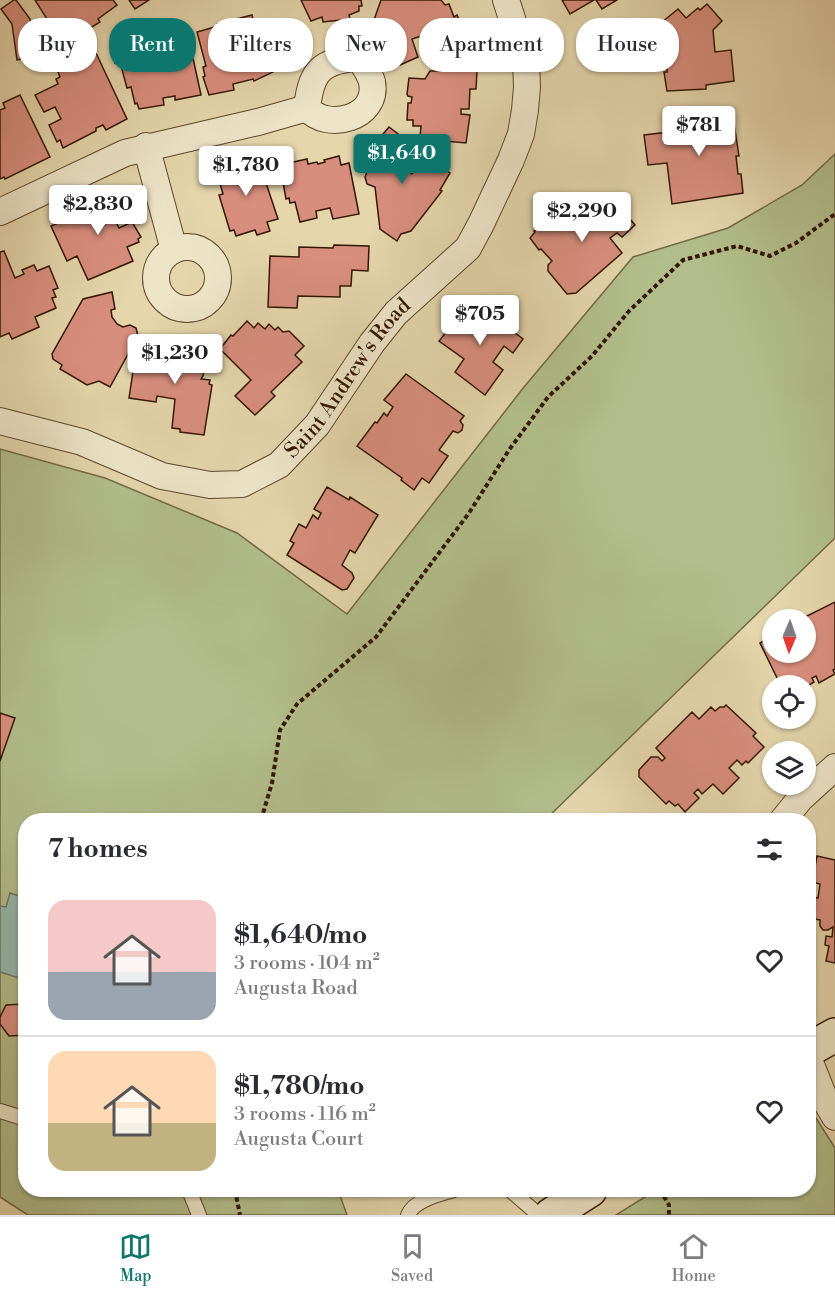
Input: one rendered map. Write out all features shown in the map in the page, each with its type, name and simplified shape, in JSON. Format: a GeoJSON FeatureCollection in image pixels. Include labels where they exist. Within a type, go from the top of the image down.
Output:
{"type":"FeatureCollection","features":[{"type":"Feature","properties":{"kind":"street","name":"Saint Andrew's Road"},"geometry":{"type":"LineString","coordinates":[[0,421],[82,442],[162,476],[210,485],[242,484],[279,465],[317,425],[372,343],[396,313],[468,248],[481,224],[511,160],[521,134],[525,110],[526,62],[506,0]]}},
{"type":"Feature","properties":{"kind":"street"},"geometry":{"type":"LineString","coordinates":[[0,212],[126,153],[146,146],[258,122],[307,108]]}},
{"type":"Feature","properties":{"kind":"street"},"geometry":{"type":"LineString","coordinates":[[146,146],[174,250]]}},
{"type":"Feature","properties":{"kind":"street"},"geometry":{"type":"LineString","coordinates":[[789,813],[835,766]]}},
{"type":"Feature","properties":{"kind":"street"},"geometry":{"type":"LineString","coordinates":[[816,1046],[835,1035]]}},
{"type":"Feature","properties":{"kind":"street"},"geometry":{"type":"LineString","coordinates":[[816,1077],[835,1117]]}},
{"type":"Feature","properties":{"kind":"street"},"geometry":{"type":"LineString","coordinates":[[551,1215],[580,1197]]}},
{"type":"Feature","properties":{"kind":"lane"},"geometry":{"type":"LineString","coordinates":[[0,1111],[18,1117]]}},
{"type":"Feature","properties":{"kind":"lane"},"geometry":{"type":"LineString","coordinates":[[192,1197],[199,1215]]}},
{"type":"Feature","properties":{"kind":"lane"},"geometry":{"type":"LineString","coordinates":[[408,1215],[411,1209],[433,1197]]}},
{"type":"Feature","properties":{"kind":"lane"},"geometry":{"type":"LineString","coordinates":[[518,1197],[539,1215]]}},
{"type":"Feature","properties":{"kind":"path"},"geometry":{"type":"LineString","coordinates":[[263,813],[272,783],[280,730],[297,704],[376,637],[469,513],[509,450],[548,397],[592,356],[628,311],[683,260],[737,246],[770,256],[796,243],[835,214]]}},
{"type":"Feature","properties":{"kind":"path"},"geometry":{"type":"LineString","coordinates":[[236,1197],[240,1215]]}},
{"type":"Feature","properties":{"kind":"path"},"geometry":{"type":"LineString","coordinates":[[664,1197],[669,1205],[669,1215]]}},
{"type":"Feature","properties":{"kind":"green space"},"geometry":{"type":"Polygon","coordinates":[[[835,154],[835,538],[552,813],[18,813],[18,1197],[341,1197],[347,1215],[28,1215],[0,1197],[0,449],[105,478],[237,533],[347,614],[524,387],[633,257],[728,228],[802,185],[835,154]]]}},
{"type":"Feature","properties":{"kind":"green space"},"geometry":{"type":"Polygon","coordinates":[[[816,1118],[835,1148],[835,1215],[616,1215],[645,1197],[816,1197],[816,1118]]]}},
{"type":"Feature","properties":{"kind":"water"},"geometry":{"type":"Polygon","coordinates":[[[10,893],[18,896],[18,978],[0,972],[0,906],[6,907],[10,893]]]}},
{"type":"Feature","properties":{"kind":"building"},"geometry":{"type":"Polygon","coordinates":[[[16,0],[29,18],[18,18],[18,60],[12,24],[1,9],[16,0]]]}},
{"type":"Feature","properties":{"kind":"building"},"geometry":{"type":"Polygon","coordinates":[[[35,0],[113,0],[117,5],[98,19],[100,22],[97,24],[97,18],[46,18],[35,0]]]}},
{"type":"Feature","properties":{"kind":"building"},"geometry":{"type":"Polygon","coordinates":[[[129,0],[149,0],[135,9],[129,0]]]}},
{"type":"Feature","properties":{"kind":"building"},"geometry":{"type":"Polygon","coordinates":[[[301,0],[361,0],[362,6],[359,6],[359,11],[349,15],[350,18],[325,18],[323,22],[322,17],[313,20],[313,18],[310,18],[301,0]]]}},
{"type":"Feature","properties":{"kind":"building"},"geometry":{"type":"Polygon","coordinates":[[[381,0],[441,0],[445,5],[449,4],[454,17],[457,15],[458,18],[419,18],[419,37],[412,39],[418,57],[407,62],[407,18],[375,18],[381,0]]]}},
{"type":"Feature","properties":{"kind":"building"},"geometry":{"type":"Polygon","coordinates":[[[562,0],[594,0],[570,14],[562,0]]]}},
{"type":"Feature","properties":{"kind":"building"},"geometry":{"type":"Polygon","coordinates":[[[596,0],[617,0],[602,9],[596,0]]]}},
{"type":"Feature","properties":{"kind":"building"},"geometry":{"type":"Polygon","coordinates":[[[707,4],[722,21],[713,30],[715,52],[731,50],[734,81],[706,85],[706,89],[667,91],[664,72],[679,72],[679,18],[667,18],[678,9],[686,18],[698,8],[700,10],[707,4]]]}},
{"type":"Feature","properties":{"kind":"building"},"geometry":{"type":"Polygon","coordinates":[[[208,29],[208,72],[273,72],[254,81],[253,79],[233,84],[234,90],[209,95],[203,77],[205,76],[203,67],[206,66],[197,32],[208,29]]]}},
{"type":"Feature","properties":{"kind":"building"},"geometry":{"type":"Polygon","coordinates":[[[97,55],[127,119],[106,130],[103,125],[96,128],[96,131],[63,148],[60,140],[57,142],[49,125],[61,119],[55,107],[44,112],[35,95],[58,84],[56,79],[60,77],[58,72],[97,72],[97,55]]]}},
{"type":"Feature","properties":{"kind":"building"},"geometry":{"type":"Polygon","coordinates":[[[123,72],[196,72],[201,95],[175,100],[175,96],[163,98],[164,105],[139,109],[137,103],[135,104],[131,87],[127,88],[123,72]]]}},
{"type":"Feature","properties":{"kind":"building"},"geometry":{"type":"Polygon","coordinates":[[[429,72],[477,72],[476,89],[470,89],[469,109],[461,109],[461,114],[470,115],[466,143],[420,137],[421,126],[413,126],[413,120],[407,120],[408,103],[411,103],[412,97],[407,94],[409,78],[425,79],[429,72]]]}},
{"type":"Feature","properties":{"kind":"building"},"geometry":{"type":"Polygon","coordinates":[[[20,95],[50,157],[5,179],[4,177],[0,179],[0,110],[5,108],[3,103],[20,95]]]}},
{"type":"Feature","properties":{"kind":"building"},"geometry":{"type":"Polygon","coordinates":[[[732,111],[739,156],[736,156],[738,174],[741,174],[743,193],[672,204],[667,163],[648,165],[644,135],[677,131],[675,119],[732,111]]]}},
{"type":"Feature","properties":{"kind":"building"},"geometry":{"type":"Polygon","coordinates":[[[389,127],[410,143],[395,162],[412,174],[426,155],[450,173],[440,190],[442,191],[411,231],[401,234],[397,241],[380,229],[375,187],[367,184],[365,177],[367,172],[364,167],[366,161],[372,159],[370,151],[375,144],[382,143],[378,140],[389,127]]]}},
{"type":"Feature","properties":{"kind":"building"},"geometry":{"type":"Polygon","coordinates":[[[260,155],[265,173],[263,174],[278,219],[267,222],[270,231],[257,235],[255,230],[236,236],[234,230],[230,231],[219,195],[223,194],[216,169],[260,155]]]}},
{"type":"Feature","properties":{"kind":"building"},"geometry":{"type":"Polygon","coordinates":[[[339,156],[341,165],[349,163],[359,214],[333,219],[330,208],[316,211],[317,218],[300,222],[295,202],[290,203],[289,198],[286,199],[280,165],[307,159],[308,164],[317,162],[318,164],[339,156]]]}},
{"type":"Feature","properties":{"kind":"building"},"geometry":{"type":"Polygon","coordinates":[[[102,189],[121,195],[120,197],[126,200],[117,224],[119,228],[132,222],[141,237],[138,239],[139,242],[127,247],[133,261],[88,280],[77,256],[67,261],[51,226],[91,208],[97,192],[100,194],[102,189]]]}},
{"type":"Feature","properties":{"kind":"building"},"geometry":{"type":"Polygon","coordinates":[[[597,195],[603,203],[607,201],[619,206],[635,225],[622,237],[617,233],[610,238],[622,253],[576,293],[567,294],[548,271],[548,265],[552,261],[530,238],[534,231],[555,216],[558,220],[565,215],[571,223],[575,220],[571,215],[597,195]]]}},
{"type":"Feature","properties":{"kind":"building"},"geometry":{"type":"Polygon","coordinates":[[[334,245],[369,246],[368,271],[352,270],[351,286],[340,286],[340,297],[298,296],[297,308],[268,307],[270,256],[299,257],[299,247],[333,248],[334,245]]]}},
{"type":"Feature","properties":{"kind":"building"},"geometry":{"type":"Polygon","coordinates":[[[4,251],[15,278],[24,274],[22,270],[34,265],[37,271],[49,266],[58,288],[53,290],[56,297],[52,298],[56,308],[35,317],[39,327],[12,339],[9,333],[0,337],[0,252],[4,251]]]}},
{"type":"Feature","properties":{"kind":"building"},"geometry":{"type":"Polygon","coordinates":[[[112,292],[115,309],[111,310],[112,317],[117,324],[123,327],[130,325],[136,328],[138,336],[110,387],[99,381],[87,385],[60,369],[62,365],[53,359],[52,354],[83,299],[112,292]]]}},
{"type":"Feature","properties":{"kind":"building"},"geometry":{"type":"Polygon","coordinates":[[[475,303],[523,339],[513,353],[504,346],[493,362],[503,370],[485,395],[455,372],[464,359],[439,341],[463,311],[467,314],[475,303]]]}},
{"type":"Feature","properties":{"kind":"building"},"geometry":{"type":"Polygon","coordinates":[[[247,321],[254,328],[258,323],[265,329],[269,324],[275,330],[278,327],[283,332],[289,331],[304,346],[295,355],[302,362],[271,392],[275,396],[255,415],[235,396],[251,380],[220,349],[247,321]]]}},
{"type":"Feature","properties":{"kind":"building"},"geometry":{"type":"Polygon","coordinates":[[[149,344],[201,351],[199,365],[205,366],[201,379],[210,380],[209,384],[212,385],[204,435],[180,432],[180,429],[172,428],[175,399],[157,396],[156,402],[129,398],[134,365],[148,356],[149,344]]]}},
{"type":"Feature","properties":{"kind":"building"},"geometry":{"type":"Polygon","coordinates":[[[406,374],[464,416],[460,421],[463,425],[462,430],[458,433],[453,431],[439,450],[448,456],[429,483],[422,478],[414,490],[401,480],[402,478],[357,446],[375,422],[377,423],[384,413],[387,416],[393,407],[384,400],[406,374]]]}},
{"type":"Feature","properties":{"kind":"building"},"geometry":{"type":"Polygon","coordinates":[[[327,487],[349,500],[350,497],[378,515],[355,553],[350,550],[342,565],[352,573],[354,578],[347,589],[342,590],[287,555],[294,543],[290,541],[299,524],[306,528],[313,515],[318,519],[321,513],[314,509],[327,487]]]}},
{"type":"Feature","properties":{"kind":"building"},"geometry":{"type":"Polygon","coordinates":[[[835,602],[835,669],[833,670],[835,674],[819,683],[816,675],[776,675],[770,663],[816,663],[816,612],[835,602]]]}},
{"type":"Feature","properties":{"kind":"building"},"geometry":{"type":"Polygon","coordinates":[[[726,705],[756,733],[753,736],[762,745],[762,749],[748,763],[746,761],[742,765],[737,760],[729,768],[739,778],[723,794],[713,784],[702,794],[698,789],[694,793],[699,798],[685,812],[678,804],[675,806],[669,801],[666,804],[639,777],[639,770],[651,757],[658,757],[662,761],[665,758],[656,748],[692,712],[699,719],[711,707],[715,711],[726,705]]]}},
{"type":"Feature","properties":{"kind":"building"},"geometry":{"type":"Polygon","coordinates":[[[0,713],[15,718],[0,761],[0,713]]]}},
{"type":"Feature","properties":{"kind":"building"},"geometry":{"type":"Polygon","coordinates":[[[817,856],[835,860],[835,963],[826,961],[829,946],[825,945],[826,936],[832,937],[833,927],[823,930],[820,920],[816,919],[816,898],[818,898],[820,884],[816,883],[817,856]]]}},
{"type":"Feature","properties":{"kind":"building"},"geometry":{"type":"Polygon","coordinates":[[[18,1004],[18,1035],[9,1036],[0,1024],[0,1017],[6,1005],[18,1004]]]}}]}
